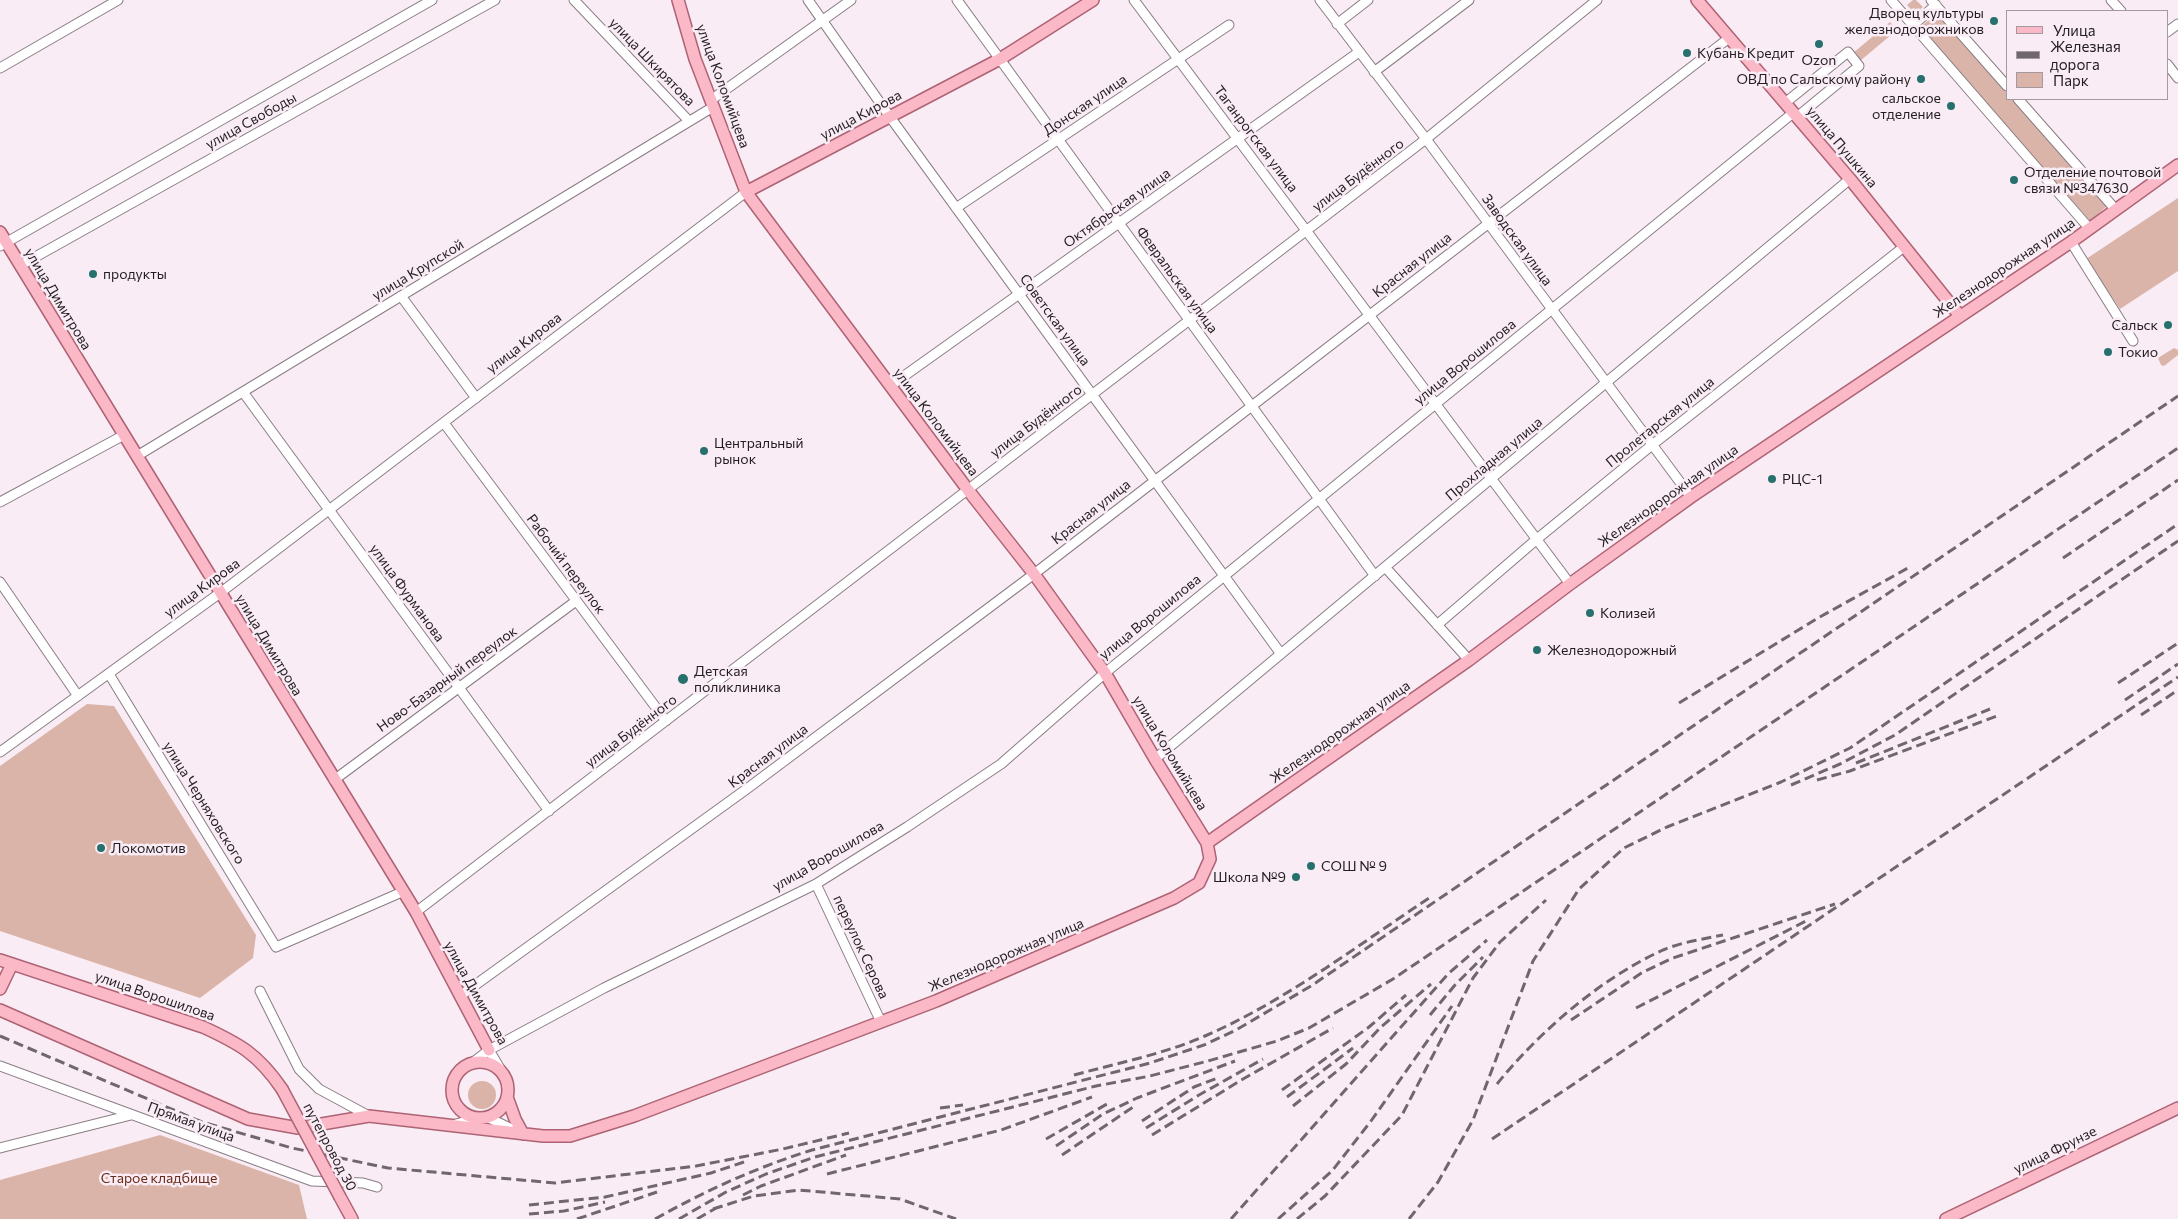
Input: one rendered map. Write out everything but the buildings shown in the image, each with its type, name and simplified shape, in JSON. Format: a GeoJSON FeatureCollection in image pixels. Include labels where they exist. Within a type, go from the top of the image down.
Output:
{"type":"FeatureCollection","features":[{"type":"Feature","properties":{"kind":"main road","name":"улица Коломийцева"},"geometry":{"type":"LineString","coordinates":[[678,0],[694,59],[746,192],[968,490],[1034,574],[1105,673],[1207,843]]}},
{"type":"Feature","properties":{"kind":"main road","name":"улица Кирова"},"geometry":{"type":"LineString","coordinates":[[746,192],[1000,59],[1093,0]]}},
{"type":"Feature","properties":{"kind":"main road","name":"улица Пушкина"},"geometry":{"type":"LineString","coordinates":[[1697,0],[1850,179],[1960,316]]}},
{"type":"Feature","properties":{"kind":"main road","name":"Железнодорожная улица"},"geometry":{"type":"LineString","coordinates":[[0,1010],[248,1119],[298,1128],[369,1116],[523,1134],[570,1136],[634,1116],[946,997],[1174,898],[1199,883],[1210,858],[1207,843],[1469,660],[1690,497],[2071,242],[2178,165]]}},
{"type":"Feature","properties":{"kind":"main road","name":"улица Димитрова"},"geometry":{"type":"LineString","coordinates":[[0,232],[3,244],[21,265],[402,892],[416,912],[490,1050]]}},
{"type":"Feature","properties":{"kind":"main road","name":"улица Ворошилова"},"geometry":{"type":"LineString","coordinates":[[0,960],[203,1027],[225,1037],[253,1054],[269,1070],[282,1089]]}},
{"type":"Feature","properties":{"kind":"main road"},"geometry":{"type":"LineString","coordinates":[[0,989],[12,964]]}},
{"type":"Feature","properties":{"kind":"main road"},"geometry":{"type":"LineString","coordinates":[[482,1062],[491,1064],[505,1077],[508,1087],[507,1097],[503,1106],[496,1112],[483,1117],[468,1116],[454,1102],[452,1083],[456,1074],[463,1067],[472,1063],[482,1062]]}},
{"type":"Feature","properties":{"kind":"main road","name":"путепровод 30"},"geometry":{"type":"LineString","coordinates":[[282,1089],[352,1219]]}},
{"type":"Feature","properties":{"kind":"main road"},"geometry":{"type":"LineString","coordinates":[[507,1097],[523,1134]]}},
{"type":"Feature","properties":{"kind":"main road","name":"улица Фрунзе"},"geometry":{"type":"LineString","coordinates":[[1946,1219],[2178,1108]]}},
{"type":"Feature","properties":{"kind":"street"},"geometry":{"type":"LineString","coordinates":[[0,68],[118,0]]}},
{"type":"Feature","properties":{"kind":"street","name":"улица Свободы"},"geometry":{"type":"LineString","coordinates":[[3,244],[432,0]]}},
{"type":"Feature","properties":{"kind":"street","name":"улица Свободы"},"geometry":{"type":"LineString","coordinates":[[21,265],[495,0]]}},
{"type":"Feature","properties":{"kind":"street","name":"улица Шкирятова"},"geometry":{"type":"LineString","coordinates":[[574,0],[689,121]]}},
{"type":"Feature","properties":{"kind":"street","name":"Советская улица"},"geometry":{"type":"LineString","coordinates":[[808,0],[890,117],[1281,654]]}},
{"type":"Feature","properties":{"kind":"street","name":"улица Крупской"},"geometry":{"type":"LineString","coordinates":[[137,456],[689,121],[852,0]]}},
{"type":"Feature","properties":{"kind":"street","name":"Февральская улица"},"geometry":{"type":"LineString","coordinates":[[957,0],[1375,576]]}},
{"type":"Feature","properties":{"kind":"street","name":"Таганрогская улица"},"geometry":{"type":"LineString","coordinates":[[1134,0],[1570,584]]}},
{"type":"Feature","properties":{"kind":"street","name":"Заводская улица"},"geometry":{"type":"LineString","coordinates":[[1320,0],[1690,497]]}},
{"type":"Feature","properties":{"kind":"street"},"geometry":{"type":"LineString","coordinates":[[1337,24],[1368,0]]}},
{"type":"Feature","properties":{"kind":"street"},"geometry":{"type":"LineString","coordinates":[[1374,72],[1469,0]]}},
{"type":"Feature","properties":{"kind":"street","name":"улица Будённого"},"geometry":{"type":"LineString","coordinates":[[416,912],[1426,140],[1597,0]]}},
{"type":"Feature","properties":{"kind":"street"},"geometry":{"type":"LineString","coordinates":[[2111,0],[2120,10]]}},
{"type":"Feature","properties":{"kind":"street"},"geometry":{"type":"LineString","coordinates":[[1896,2],[1913,25],[2089,228]]}},
{"type":"Feature","properties":{"kind":"street"},"geometry":{"type":"LineString","coordinates":[[1913,25],[1934,3],[2006,85]]}},
{"type":"Feature","properties":{"kind":"street","name":"Донская улица"},"geometry":{"type":"LineString","coordinates":[[956,208],[1229,25]]}},
{"type":"Feature","properties":{"kind":"street","name":"Красная улица"},"geometry":{"type":"LineString","coordinates":[[460,996],[748,788],[1034,574],[1729,38]]}},
{"type":"Feature","properties":{"kind":"street","name":"Октябрьская улица"},"geometry":{"type":"LineString","coordinates":[[890,386],[1359,52]]}},
{"type":"Feature","properties":{"kind":"street","name":"улица Ворошилова"},"geometry":{"type":"LineString","coordinates":[[472,1063],[490,1050],[604,988],[816,884],[907,827],[1000,764],[1105,673],[1436,404],[1795,115],[1859,66],[1848,52],[1785,103]]}},
{"type":"Feature","properties":{"kind":"street"},"geometry":{"type":"LineString","coordinates":[[2168,65],[2178,78]]}},
{"type":"Feature","properties":{"kind":"street"},"geometry":{"type":"LineString","coordinates":[[2019,100],[2116,210]]}},
{"type":"Feature","properties":{"kind":"street","name":"Прохладная улица"},"geometry":{"type":"LineString","coordinates":[[1155,759],[1850,179]]}},
{"type":"Feature","properties":{"kind":"street","name":"улица Кирова"},"geometry":{"type":"LineString","coordinates":[[0,752],[220,593],[746,192]]}},
{"type":"Feature","properties":{"kind":"street"},"geometry":{"type":"LineString","coordinates":[[2071,242],[2133,341]]}},
{"type":"Feature","properties":{"kind":"street","name":"Пролетарская улица"},"geometry":{"type":"LineString","coordinates":[[1437,625],[1652,444],[1905,246]]}},
{"type":"Feature","properties":{"kind":"street"},"geometry":{"type":"LineString","coordinates":[[401,296],[476,398]]}},
{"type":"Feature","properties":{"kind":"street","name":"улица Фурманова"},"geometry":{"type":"LineString","coordinates":[[243,392],[549,811]]}},
{"type":"Feature","properties":{"kind":"street","name":"Рабочий переулок"},"geometry":{"type":"LineString","coordinates":[[444,423],[666,721]]}},
{"type":"Feature","properties":{"kind":"street"},"geometry":{"type":"LineString","coordinates":[[0,502],[124,435]]}},
{"type":"Feature","properties":{"kind":"street"},"geometry":{"type":"LineString","coordinates":[[1385,567],[1469,660]]}},
{"type":"Feature","properties":{"kind":"street"},"geometry":{"type":"LineString","coordinates":[[0,582],[78,696]]}},
{"type":"Feature","properties":{"kind":"street","name":"Ново-Базарный переулок"},"geometry":{"type":"LineString","coordinates":[[334,780],[576,600]]}},
{"type":"Feature","properties":{"kind":"street","name":"улица Черняховского"},"geometry":{"type":"LineString","coordinates":[[109,674],[276,946],[402,892]]}},
{"type":"Feature","properties":{"kind":"street","name":"переулок Серова"},"geometry":{"type":"LineString","coordinates":[[816,884],[881,1022]]}},
{"type":"Feature","properties":{"kind":"street"},"geometry":{"type":"LineString","coordinates":[[260,992],[299,1069],[319,1089],[369,1116]]}},
{"type":"Feature","properties":{"kind":"street","name":"улица Димитрова"},"geometry":{"type":"LineString","coordinates":[[490,1050],[505,1077]]}},
{"type":"Feature","properties":{"kind":"street","name":"Прямая улица"},"geometry":{"type":"LineString","coordinates":[[0,1066],[312,1181],[363,1183],[377,1188]]}},
{"type":"Feature","properties":{"kind":"street"},"geometry":{"type":"LineString","coordinates":[[0,1148],[131,1114]]}},
{"type":"Feature","properties":{"kind":"street"},"geometry":{"type":"LineString","coordinates":[[451,1126],[483,1117],[523,1134]]}},
{"type":"Feature","properties":{"kind":"green space"},"geometry":{"type":"Polygon","coordinates":[[[1916,0],[1923,7],[1915,14],[1907,5],[1916,0]]]}},
{"type":"Feature","properties":{"kind":"green space"},"geometry":{"type":"Polygon","coordinates":[[[1936,14],[2006,92],[2006,100],[2013,100],[2107,206],[2090,221],[1919,28],[1936,14]]]}},
{"type":"Feature","properties":{"kind":"green space"},"geometry":{"type":"Polygon","coordinates":[[[1890,22],[1897,30],[1860,61],[1853,53],[1890,22]]]}},
{"type":"Feature","properties":{"kind":"green space"},"geometry":{"type":"Polygon","coordinates":[[[2178,198],[2178,271],[2120,309],[2086,259],[2178,198]]]}},
{"type":"Feature","properties":{"kind":"green space"},"geometry":{"type":"Polygon","coordinates":[[[2174,348],[2178,350],[2178,355],[2164,366],[2161,365],[2158,358],[2174,348]]]}},
{"type":"Feature","properties":{"kind":"green space","name":"Локомотив"},"geometry":{"type":"Polygon","coordinates":[[[87,704],[114,706],[256,935],[253,958],[200,998],[0,931],[0,766],[87,704]]]}},
{"type":"Feature","properties":{"kind":"green space"},"geometry":{"type":"Polygon","coordinates":[[[482,1081],[492,1085],[496,1095],[492,1105],[482,1109],[472,1105],[468,1095],[472,1085],[482,1081]]]}},
{"type":"Feature","properties":{"kind":"green space","name":"Старое кладбище"},"geometry":{"type":"Polygon","coordinates":[[[160,1135],[299,1185],[307,1219],[0,1219],[0,1180],[160,1135]]]}},
{"type":"Feature","properties":{"kind":"railway"},"geometry":{"type":"LineString","coordinates":[[655,1219],[732,1180],[812,1150],[1150,1063],[1204,1045],[1236,1030],[1311,986],[2178,396]]}},
{"type":"Feature","properties":{"kind":"railway"},"geometry":{"type":"LineString","coordinates":[[679,1219],[726,1192],[766,1174],[815,1157],[1096,1086],[1150,1076],[1208,1061],[1277,1041],[1309,1028],[1393,979],[2178,448]]}},
{"type":"Feature","properties":{"kind":"railway"},"geometry":{"type":"LineString","coordinates":[[2063,558],[2178,480]]}},
{"type":"Feature","properties":{"kind":"railway"},"geometry":{"type":"LineString","coordinates":[[1409,1219],[1438,1182],[1473,1120],[1533,961],[1579,889],[1624,848],[1667,827],[1781,782],[1850,748],[2178,524]]}},
{"type":"Feature","properties":{"kind":"railway"},"geometry":{"type":"LineString","coordinates":[[1791,785],[1840,764],[1895,735],[2178,541]]}},
{"type":"Feature","properties":{"kind":"railway"},"geometry":{"type":"LineString","coordinates":[[1679,703],[1818,618],[1908,568]]}},
{"type":"Feature","properties":{"kind":"railway"},"geometry":{"type":"LineString","coordinates":[[2118,683],[2178,643]]}},
{"type":"Feature","properties":{"kind":"railway"},"geometry":{"type":"LineString","coordinates":[[2125,700],[2178,664]]}},
{"type":"Feature","properties":{"kind":"railway"},"geometry":{"type":"LineString","coordinates":[[1492,1139],[2178,677]]}},
{"type":"Feature","properties":{"kind":"railway"},"geometry":{"type":"LineString","coordinates":[[2141,715],[2178,690]]}},
{"type":"Feature","properties":{"kind":"railway"},"geometry":{"type":"LineString","coordinates":[[1856,763],[1990,709]]}},
{"type":"Feature","properties":{"kind":"railway"},"geometry":{"type":"LineString","coordinates":[[1817,780],[1850,771],[1997,716]]}},
{"type":"Feature","properties":{"kind":"railway"},"geometry":{"type":"LineString","coordinates":[[1074,1075],[1173,1048],[1235,1022],[1292,990],[1429,898]]}},
{"type":"Feature","properties":{"kind":"railway"},"geometry":{"type":"LineString","coordinates":[[1297,1219],[1325,1196],[1402,1115],[1473,978],[1500,942],[1546,900]]}},
{"type":"Feature","properties":{"kind":"railway"},"geometry":{"type":"LineString","coordinates":[[1571,1020],[1643,972],[1673,958],[1835,904]]}},
{"type":"Feature","properties":{"kind":"railway"},"geometry":{"type":"LineString","coordinates":[[1636,1008],[1806,921]]}},
{"type":"Feature","properties":{"kind":"railway"},"geometry":{"type":"LineString","coordinates":[[1497,1084],[1552,1026],[1572,1008],[1617,975],[1670,947],[1723,935]]}},
{"type":"Feature","properties":{"kind":"railway"},"geometry":{"type":"LineString","coordinates":[[1231,1219],[1448,974],[1487,940]]}},
{"type":"Feature","properties":{"kind":"railway"},"geometry":{"type":"LineString","coordinates":[[1430,1015],[1455,985],[1483,957]]}},
{"type":"Feature","properties":{"kind":"railway"},"geometry":{"type":"LineString","coordinates":[[1293,1106],[1346,1064],[1381,1027],[1431,984]]}},
{"type":"Feature","properties":{"kind":"railway"},"geometry":{"type":"LineString","coordinates":[[1282,1090],[1369,1027],[1406,995]]}},
{"type":"Feature","properties":{"kind":"railway"},"geometry":{"type":"LineString","coordinates":[[1278,1219],[1332,1171],[1371,1121],[1452,1006]]}},
{"type":"Feature","properties":{"kind":"railway"},"geometry":{"type":"LineString","coordinates":[[1152,1135],[1243,1079],[1333,1028]]}},
{"type":"Feature","properties":{"kind":"railway"},"geometry":{"type":"LineString","coordinates":[[0,1036],[202,1122],[292,1148],[388,1168],[555,1183],[696,1166],[783,1149],[849,1133]]}},
{"type":"Feature","properties":{"kind":"railway"},"geometry":{"type":"LineString","coordinates":[[1287,1097],[1353,1048]]}},
{"type":"Feature","properties":{"kind":"railway"},"geometry":{"type":"LineString","coordinates":[[1146,1128],[1199,1095],[1263,1059]]}},
{"type":"Feature","properties":{"kind":"railway"},"geometry":{"type":"LineString","coordinates":[[1056,1146],[1103,1114],[1137,1098],[1235,1061]]}},
{"type":"Feature","properties":{"kind":"railway"},"geometry":{"type":"LineString","coordinates":[[1142,1121],[1194,1087],[1220,1077]]}},
{"type":"Feature","properties":{"kind":"railway"},"geometry":{"type":"LineString","coordinates":[[827,1174],[1001,1130],[1092,1097]]}},
{"type":"Feature","properties":{"kind":"railway"},"geometry":{"type":"LineString","coordinates":[[1046,1139],[1107,1104]]}},
{"type":"Feature","properties":{"kind":"railway"},"geometry":{"type":"LineString","coordinates":[[940,1108],[963,1105]]}},
{"type":"Feature","properties":{"kind":"railway"},"geometry":{"type":"LineString","coordinates":[[1062,1155],[1136,1105]]}},
{"type":"Feature","properties":{"kind":"railway"},"geometry":{"type":"LineString","coordinates":[[743,1195],[761,1186],[846,1155]]}},
{"type":"Feature","properties":{"kind":"railway"},"geometry":{"type":"LineString","coordinates":[[529,1205],[605,1197],[711,1173],[744,1162]]}},
{"type":"Feature","properties":{"kind":"railway"},"geometry":{"type":"LineString","coordinates":[[713,1209],[754,1196],[799,1190],[900,1199],[956,1219]]}},
{"type":"Feature","properties":{"kind":"railway"},"geometry":{"type":"LineString","coordinates":[[577,1219],[657,1192]]}},
{"type":"Feature","properties":{"kind":"railway"},"geometry":{"type":"LineString","coordinates":[[529,1214],[564,1211],[605,1202]]}},
{"type":"Feature","properties":{"kind":"railway"},"geometry":{"type":"LineString","coordinates":[[697,1219],[718,1207]]}},
{"type":"Feature","properties":{"kind":"place","name":"Дворец культуры железнодорожников"},"geometry":{"type":"Point","coordinates":[1994,21]}},
{"type":"Feature","properties":{"kind":"place","name":"Ozon"},"geometry":{"type":"Point","coordinates":[1819,44]}},
{"type":"Feature","properties":{"kind":"place","name":"Кубань Кредит"},"geometry":{"type":"Point","coordinates":[1687,53]}},
{"type":"Feature","properties":{"kind":"place","name":"ОВД по Сальскому району"},"geometry":{"type":"Point","coordinates":[1921,79]}},
{"type":"Feature","properties":{"kind":"place","name":"сальское отделение"},"geometry":{"type":"Point","coordinates":[1951,106]}},
{"type":"Feature","properties":{"kind":"place","name":"Отделение почтовой связи №347630"},"geometry":{"type":"Point","coordinates":[2014,180]}},
{"type":"Feature","properties":{"kind":"place","name":"продукты"},"geometry":{"type":"Point","coordinates":[93,274]}},
{"type":"Feature","properties":{"kind":"place","name":"Сальск"},"geometry":{"type":"Point","coordinates":[2168,325]}},
{"type":"Feature","properties":{"kind":"place","name":"Токио"},"geometry":{"type":"Point","coordinates":[2108,352]}},
{"type":"Feature","properties":{"kind":"place","name":"Центральный рынок"},"geometry":{"type":"Point","coordinates":[704,451]}},
{"type":"Feature","properties":{"kind":"place","name":"РЦС-1"},"geometry":{"type":"Point","coordinates":[1772,479]}},
{"type":"Feature","properties":{"kind":"place","name":"Колизей"},"geometry":{"type":"Point","coordinates":[1590,613]}},
{"type":"Feature","properties":{"kind":"place","name":"Железнодорожный"},"geometry":{"type":"Point","coordinates":[1537,650]}},
{"type":"Feature","properties":{"kind":"place","name":"Детская поликлиника"},"geometry":{"type":"Point","coordinates":[683,679]}},
{"type":"Feature","properties":{"kind":"place","name":"Локомотив"},"geometry":{"type":"Point","coordinates":[101,848]}},
{"type":"Feature","properties":{"kind":"place","name":"СОШ № 9"},"geometry":{"type":"Point","coordinates":[1311,866]}},
{"type":"Feature","properties":{"kind":"place","name":"Школа №9"},"geometry":{"type":"Point","coordinates":[1296,877]}}]}
